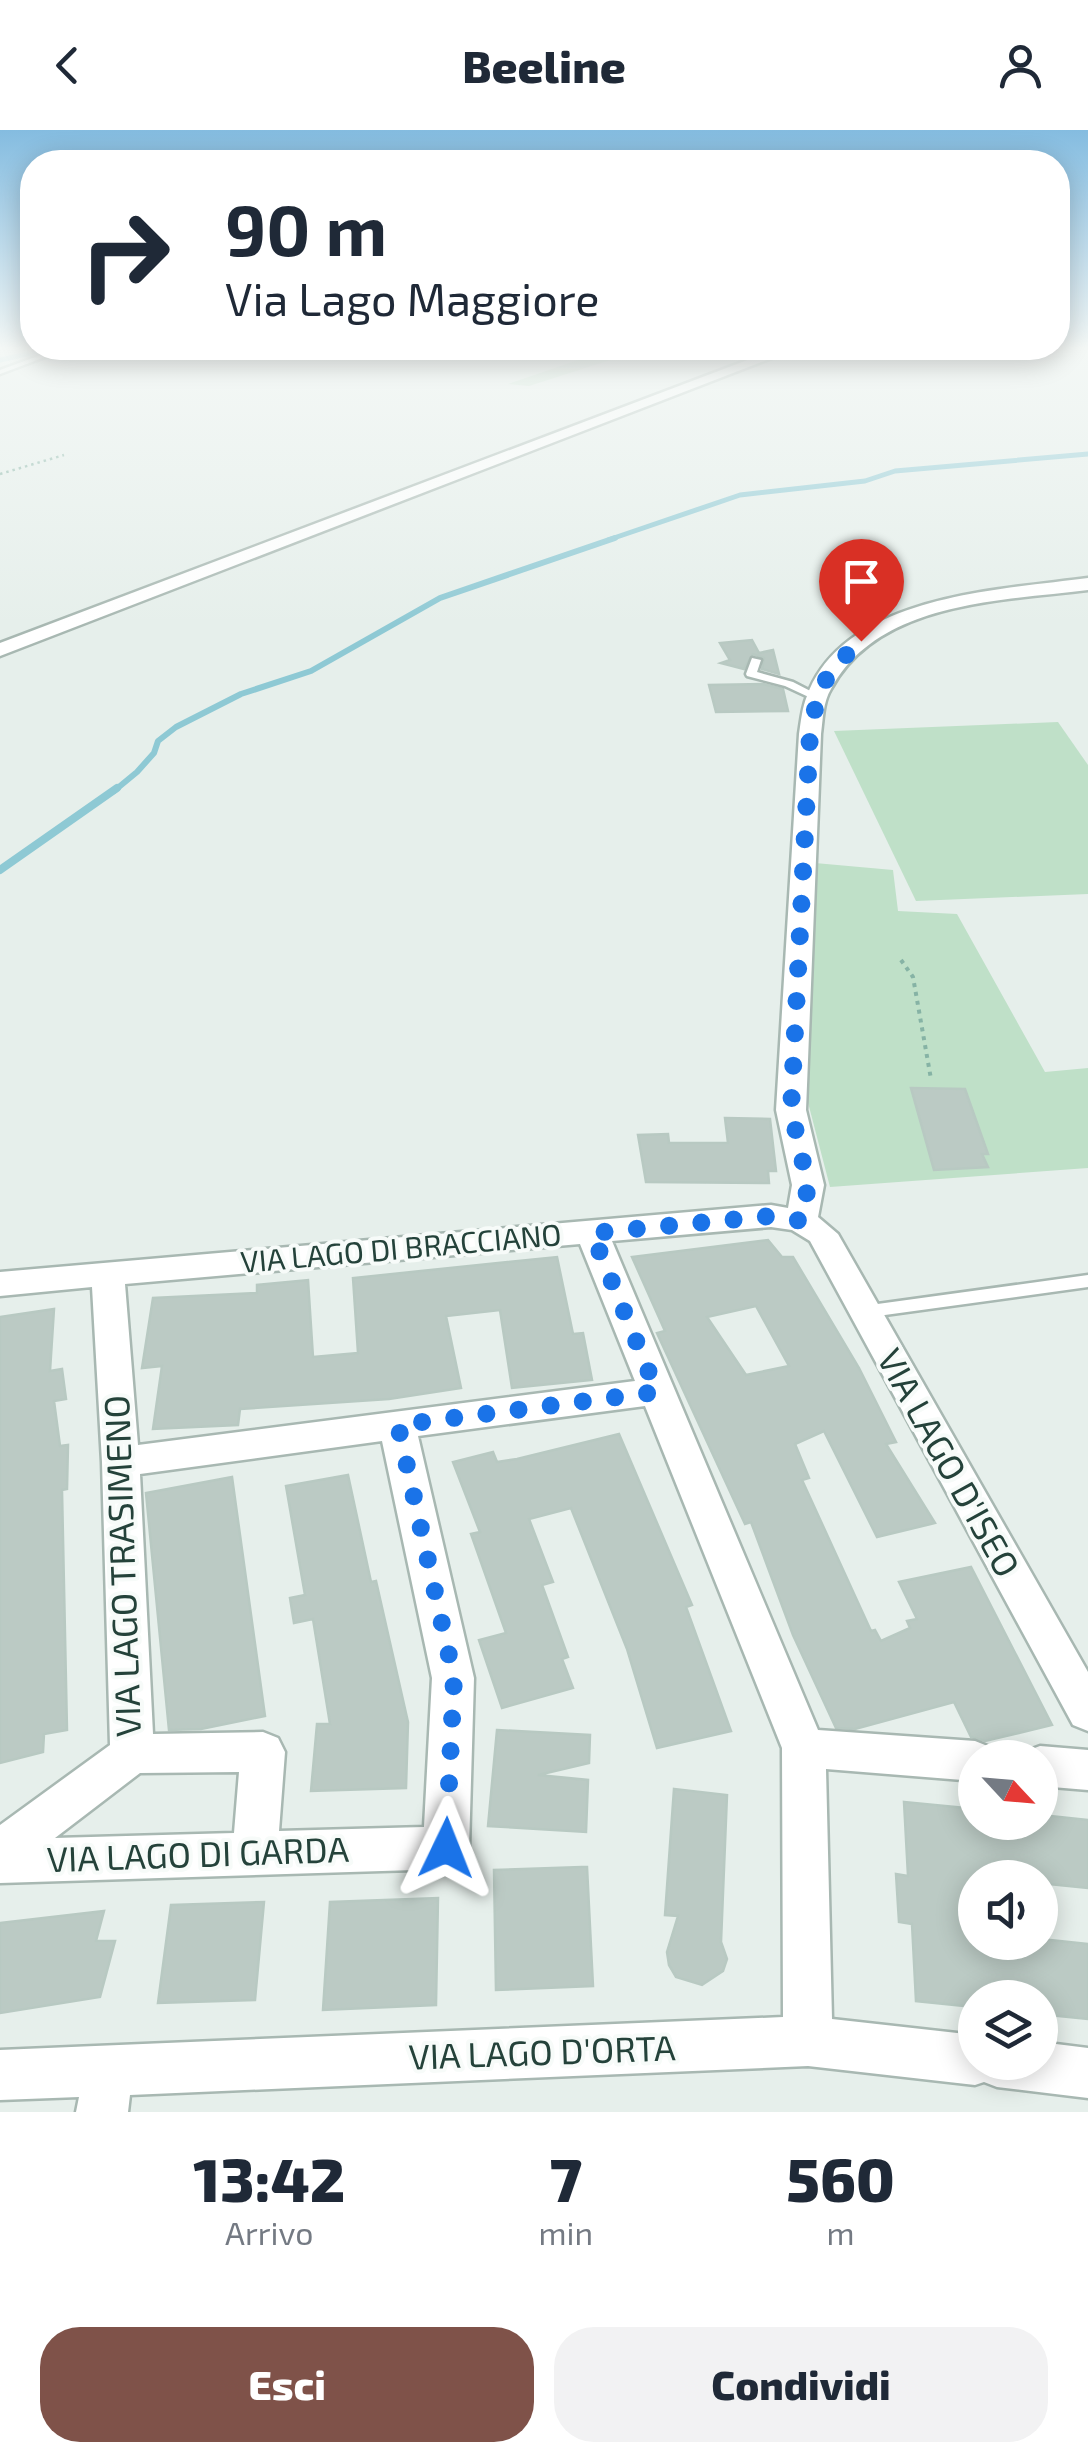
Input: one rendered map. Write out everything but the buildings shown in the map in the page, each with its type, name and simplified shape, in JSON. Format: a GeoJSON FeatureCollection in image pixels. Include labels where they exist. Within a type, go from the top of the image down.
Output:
{"type":"FeatureCollection","features":[{"type":"Feature","properties":{"kind":"street"},"geometry":{"type":"LineString","coordinates":[[0,650],[549,440]]}},
{"type":"Feature","properties":{"kind":"street"},"geometry":{"type":"LineString","coordinates":[[802,1221],[808,1185],[791,1110],[810,734],[817,697],[833,667],[891,621],[944,606],[1088,584]]}},
{"type":"Feature","properties":{"kind":"street","name":"VIA LAGO DI BRACCIANO"},"geometry":{"type":"LineString","coordinates":[[0,1284],[771,1216],[802,1221]]}},
{"type":"Feature","properties":{"kind":"street","name":"VIA LAGO D'ISEO"},"geometry":{"type":"LineString","coordinates":[[802,1221],[822,1234],[1088,1712]]}},
{"type":"Feature","properties":{"kind":"street"},"geometry":{"type":"LineString","coordinates":[[592,1233],[804,1748],[808,2041]]}},
{"type":"Feature","properties":{"kind":"street","name":"VIA LAGO TRASIMENO"},"geometry":{"type":"LineString","coordinates":[[0,1852],[132,1754],[121,1462],[108,1274]]}},
{"type":"Feature","properties":{"kind":"street"},"geometry":{"type":"LineString","coordinates":[[121,1462],[657,1392]]}},
{"type":"Feature","properties":{"kind":"street","name":"VIA LAGO DI GARDA"},"geometry":{"type":"LineString","coordinates":[[0,1861],[446,1848],[454,1678],[398,1425]]}},
{"type":"Feature","properties":{"kind":"street"},"geometry":{"type":"LineString","coordinates":[[804,1748],[958,1760]]}},
{"type":"Feature","properties":{"kind":"street"},"geometry":{"type":"LineString","coordinates":[[132,1754],[262,1752],[255,1854]]}},
{"type":"Feature","properties":{"kind":"street"},"geometry":{"type":"LineString","coordinates":[[1058,1768],[1088,1770]]}},
{"type":"Feature","properties":{"kind":"street","name":"VIA LAGO D'ORTA"},"geometry":{"type":"LineString","coordinates":[[0,2075],[105,2091],[808,2041],[958,2058]]}},
{"type":"Feature","properties":{"kind":"street"},"geometry":{"type":"LineString","coordinates":[[1058,2069],[1088,2073]]}},
{"type":"Feature","properties":{"kind":"lane"},"geometry":{"type":"LineString","coordinates":[[756,660],[751,674],[789,684],[817,697]]}},
{"type":"Feature","properties":{"kind":"lane"},"geometry":{"type":"LineString","coordinates":[[863,1312],[1088,1281]]}},
{"type":"Feature","properties":{"kind":"path"},"geometry":{"type":"LineString","coordinates":[[0,474],[64,455]]}},
{"type":"Feature","properties":{"kind":"path"},"geometry":{"type":"LineString","coordinates":[[901,960],[913,978],[930,1079]]}},
{"type":"Feature","properties":{"kind":"green space"},"geometry":{"type":"Polygon","coordinates":[[[1058,722],[1088,765],[1088,894],[916,901],[834,731],[1058,722]]]}},
{"type":"Feature","properties":{"kind":"green space"},"geometry":{"type":"Polygon","coordinates":[[[815,863],[893,870],[898,911],[957,914],[1045,1072],[1088,1068],[1088,1168],[830,1187],[805,1091],[815,863]]]}},
{"type":"Feature","properties":{"kind":"waterway"},"geometry":{"type":"LineString","coordinates":[[608,540],[740,495],[865,481],[895,471],[1088,454]]}},
{"type":"Feature","properties":{"kind":"waterway"},"geometry":{"type":"LineString","coordinates":[[114,791],[137,772],[154,753],[158,741],[176,727],[241,694],[311,671],[440,598],[615,538]]}},
{"type":"Feature","properties":{"kind":"waterway"},"geometry":{"type":"LineString","coordinates":[[0,870],[117,788]]}},
{"type":"Feature","properties":{"kind":"route"},"geometry":{"type":"LineString","coordinates":[[446,1848],[454,1678],[398,1425],[657,1392],[592,1233],[771,1216],[802,1221],[808,1185],[791,1110],[810,734],[818,692],[833,667],[861,641]]}}]}
